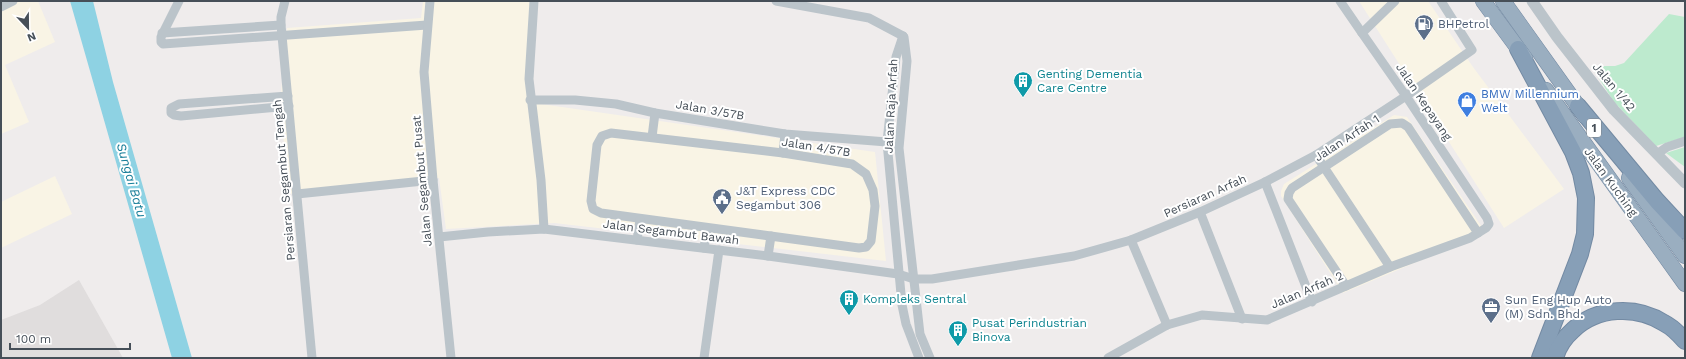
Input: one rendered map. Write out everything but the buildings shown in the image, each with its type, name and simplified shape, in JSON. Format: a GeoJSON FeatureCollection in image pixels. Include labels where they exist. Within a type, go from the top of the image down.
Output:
{"type":"FeatureCollection","features":[{"type":"Feature","properties":{"kind":"highway","name":"Jalan Kuching"},"geometry":{"type":"LineString","coordinates":[[1483,1],[1579,138],[1685,284]]}},
{"type":"Feature","properties":{"kind":"highway","name":"Jalan Kuching"},"geometry":{"type":"LineString","coordinates":[[1503,1],[1685,256]]}},
{"type":"Feature","properties":{"kind":"highway"},"geometry":{"type":"LineString","coordinates":[[1518,49],[1573,152],[1581,173],[1586,198],[1585,234],[1580,254],[1540,358]]}},
{"type":"Feature","properties":{"kind":"highway"},"geometry":{"type":"LineString","coordinates":[[1578,106],[1657,201],[1685,231]]}},
{"type":"Feature","properties":{"kind":"highway"},"geometry":{"type":"LineString","coordinates":[[1555,358],[1565,339],[1582,322],[1594,316],[1619,310],[1637,312],[1664,322],[1685,341]]}},
{"type":"Feature","properties":{"kind":"street"},"geometry":{"type":"LineString","coordinates":[[1,7],[13,1]]}},
{"type":"Feature","properties":{"kind":"street"},"geometry":{"type":"LineString","coordinates":[[179,1],[162,33],[161,42],[163,44],[427,25]]}},
{"type":"Feature","properties":{"kind":"street","name":"Persiaran Segambut Tengah"},"geometry":{"type":"LineString","coordinates":[[285,1],[281,17],[281,25],[312,358]]}},
{"type":"Feature","properties":{"kind":"street","name":"Jalan Segambut Pusat"},"geometry":{"type":"LineString","coordinates":[[430,1],[424,72],[451,358]]}},
{"type":"Feature","properties":{"kind":"street"},"geometry":{"type":"LineString","coordinates":[[534,1],[528,62],[530,100],[537,143],[544,229]]}},
{"type":"Feature","properties":{"kind":"street"},"geometry":{"type":"LineString","coordinates":[[776,1],[869,18],[903,36]]}},
{"type":"Feature","properties":{"kind":"street","name":"Jalan Kepayang"},"geometry":{"type":"LineString","coordinates":[[1340,1],[1406,96],[1487,218],[1489,224]]}},
{"type":"Feature","properties":{"kind":"street"},"geometry":{"type":"LineString","coordinates":[[1362,33],[1395,1]]}},
{"type":"Feature","properties":{"kind":"street","name":"Persiaran Arfah"},"geometry":{"type":"LineString","coordinates":[[898,274],[914,279],[932,279],[1074,256],[1131,240],[1200,212],[1265,182],[1316,155],[1406,96],[1472,50],[1441,1]]}},
{"type":"Feature","properties":{"kind":"street","name":"Jalan 1/42"},"geometry":{"type":"LineString","coordinates":[[1532,1],[1557,37],[1614,110],[1685,183]]}},
{"type":"Feature","properties":{"kind":"street"},"geometry":{"type":"LineString","coordinates":[[162,33],[281,25]]}},
{"type":"Feature","properties":{"kind":"street","name":"Jalan Raja Arfah"},"geometry":{"type":"LineString","coordinates":[[903,36],[896,57],[887,142],[898,274],[906,324],[919,358]]}},
{"type":"Feature","properties":{"kind":"street","name":"Jalan Raja Arfah"},"geometry":{"type":"LineString","coordinates":[[903,36],[907,61],[899,148],[920,334],[930,358]]}},
{"type":"Feature","properties":{"kind":"street"},"geometry":{"type":"LineString","coordinates":[[288,96],[179,104],[171,108],[171,113],[181,116],[289,106]]}},
{"type":"Feature","properties":{"kind":"street","name":"Jalan 3/57B"},"geometry":{"type":"LineString","coordinates":[[530,100],[575,100],[616,104],[785,134],[887,142]]}},
{"type":"Feature","properties":{"kind":"street"},"geometry":{"type":"LineString","coordinates":[[652,137],[655,112]]}},
{"type":"Feature","properties":{"kind":"street","name":"Jalan Arfah 1"},"geometry":{"type":"LineString","coordinates":[[1346,286],[1288,199],[1288,193],[1292,188],[1390,124],[1402,123],[1408,127],[1478,232]]}},
{"type":"Feature","properties":{"kind":"street","name":"Jalan 4/57B"},"geometry":{"type":"LineString","coordinates":[[611,133],[652,137],[782,153],[852,164],[866,174],[873,190],[875,206],[871,241],[866,247],[859,248],[640,220],[600,213],[593,209],[591,201],[597,145],[602,136],[611,133]]}},
{"type":"Feature","properties":{"kind":"street"},"geometry":{"type":"LineString","coordinates":[[782,153],[785,134]]}},
{"type":"Feature","properties":{"kind":"street"},"geometry":{"type":"LineString","coordinates":[[1657,154],[1667,147],[1685,141]]}},
{"type":"Feature","properties":{"kind":"street"},"geometry":{"type":"LineString","coordinates":[[1316,155],[1390,268]]}},
{"type":"Feature","properties":{"kind":"street"},"geometry":{"type":"LineString","coordinates":[[297,194],[433,180]]}},
{"type":"Feature","properties":{"kind":"street"},"geometry":{"type":"LineString","coordinates":[[1265,182],[1312,302]]}},
{"type":"Feature","properties":{"kind":"street"},"geometry":{"type":"LineString","coordinates":[[1200,212],[1242,319]]}},
{"type":"Feature","properties":{"kind":"street"},"geometry":{"type":"LineString","coordinates":[[637,240],[640,220]]}},
{"type":"Feature","properties":{"kind":"street","name":"Jalan Arfah 2"},"geometry":{"type":"LineString","coordinates":[[1108,358],[1167,325],[1202,315],[1267,320],[1390,268],[1470,238],[1489,224]]}},
{"type":"Feature","properties":{"kind":"street"},"geometry":{"type":"LineString","coordinates":[[704,248],[707,228]]}},
{"type":"Feature","properties":{"kind":"street","name":"Jalan Segambut Bawah"},"geometry":{"type":"LineString","coordinates":[[439,237],[488,232],[544,229],[768,256],[898,274]]}},
{"type":"Feature","properties":{"kind":"street"},"geometry":{"type":"LineString","coordinates":[[768,256],[770,236]]}},
{"type":"Feature","properties":{"kind":"street"},"geometry":{"type":"LineString","coordinates":[[1131,240],[1167,325]]}},
{"type":"Feature","properties":{"kind":"street"},"geometry":{"type":"LineString","coordinates":[[704,358],[719,250]]}},
{"type":"Feature","properties":{"kind":"shaded area"},"geometry":{"type":"Polygon","coordinates":[[[1,1],[38,1],[55,42],[5,65],[29,122],[1,134],[1,1]]]}},
{"type":"Feature","properties":{"kind":"shaded area"},"geometry":{"type":"Polygon","coordinates":[[[423,1],[531,1],[534,103],[875,152],[886,261],[554,223],[446,229],[439,178],[289,194],[280,104],[287,28],[421,18],[423,1]]]}},
{"type":"Feature","properties":{"kind":"shaded area"},"geometry":{"type":"Polygon","coordinates":[[[1359,1],[1428,1],[1473,67],[1564,189],[1504,228],[1359,1]]]}},
{"type":"Feature","properties":{"kind":"shaded area"},"geometry":{"type":"Polygon","coordinates":[[[1394,115],[1407,117],[1486,233],[1343,293],[1281,196],[1281,191],[1284,184],[1394,115]]]}},
{"type":"Feature","properties":{"kind":"shaded area"},"geometry":{"type":"Polygon","coordinates":[[[55,176],[72,214],[1,248],[1,202],[55,176]]]}},
{"type":"Feature","properties":{"kind":"shaded area"},"geometry":{"type":"Polygon","coordinates":[[[79,280],[123,358],[1,358],[1,320],[40,305],[79,280]]]}},
{"type":"Feature","properties":{"kind":"green space"},"geometry":{"type":"Polygon","coordinates":[[[1669,14],[1685,17],[1685,137],[1656,146],[1614,102],[1591,66],[1615,66],[1624,63],[1669,14]]]}},
{"type":"Feature","properties":{"kind":"green space"},"geometry":{"type":"Polygon","coordinates":[[[1685,147],[1685,167],[1666,153],[1685,147]]]}},
{"type":"Feature","properties":{"kind":"water","name":"Sungai Batu"},"geometry":{"type":"Polygon","coordinates":[[[70,1],[93,1],[113,82],[192,358],[172,358],[70,1]]]}},
{"type":"Feature","properties":{"kind":"place","name":"BHPetrol"},"geometry":{"type":"Point","coordinates":[1424,41]}},
{"type":"Feature","properties":{"kind":"place","name":"Genting Dementia Care Centre"},"geometry":{"type":"Point","coordinates":[1023,98]}},
{"type":"Feature","properties":{"kind":"place","name":"BMW Millennium Welt"},"geometry":{"type":"Point","coordinates":[1467,118]}},
{"type":"Feature","properties":{"kind":"place","name":"J&T Express CDC Segambut 306"},"geometry":{"type":"Point","coordinates":[722,215]}},
{"type":"Feature","properties":{"kind":"place","name":"Kompleks Sentral"},"geometry":{"type":"Point","coordinates":[849,316]}},
{"type":"Feature","properties":{"kind":"place","name":"Sun Eng Hup Auto (M) Sdn. Bhd."},"geometry":{"type":"Point","coordinates":[1491,324]}},
{"type":"Feature","properties":{"kind":"place","name":"Pusat Perindustrian Binova"},"geometry":{"type":"Point","coordinates":[958,347]}}]}
